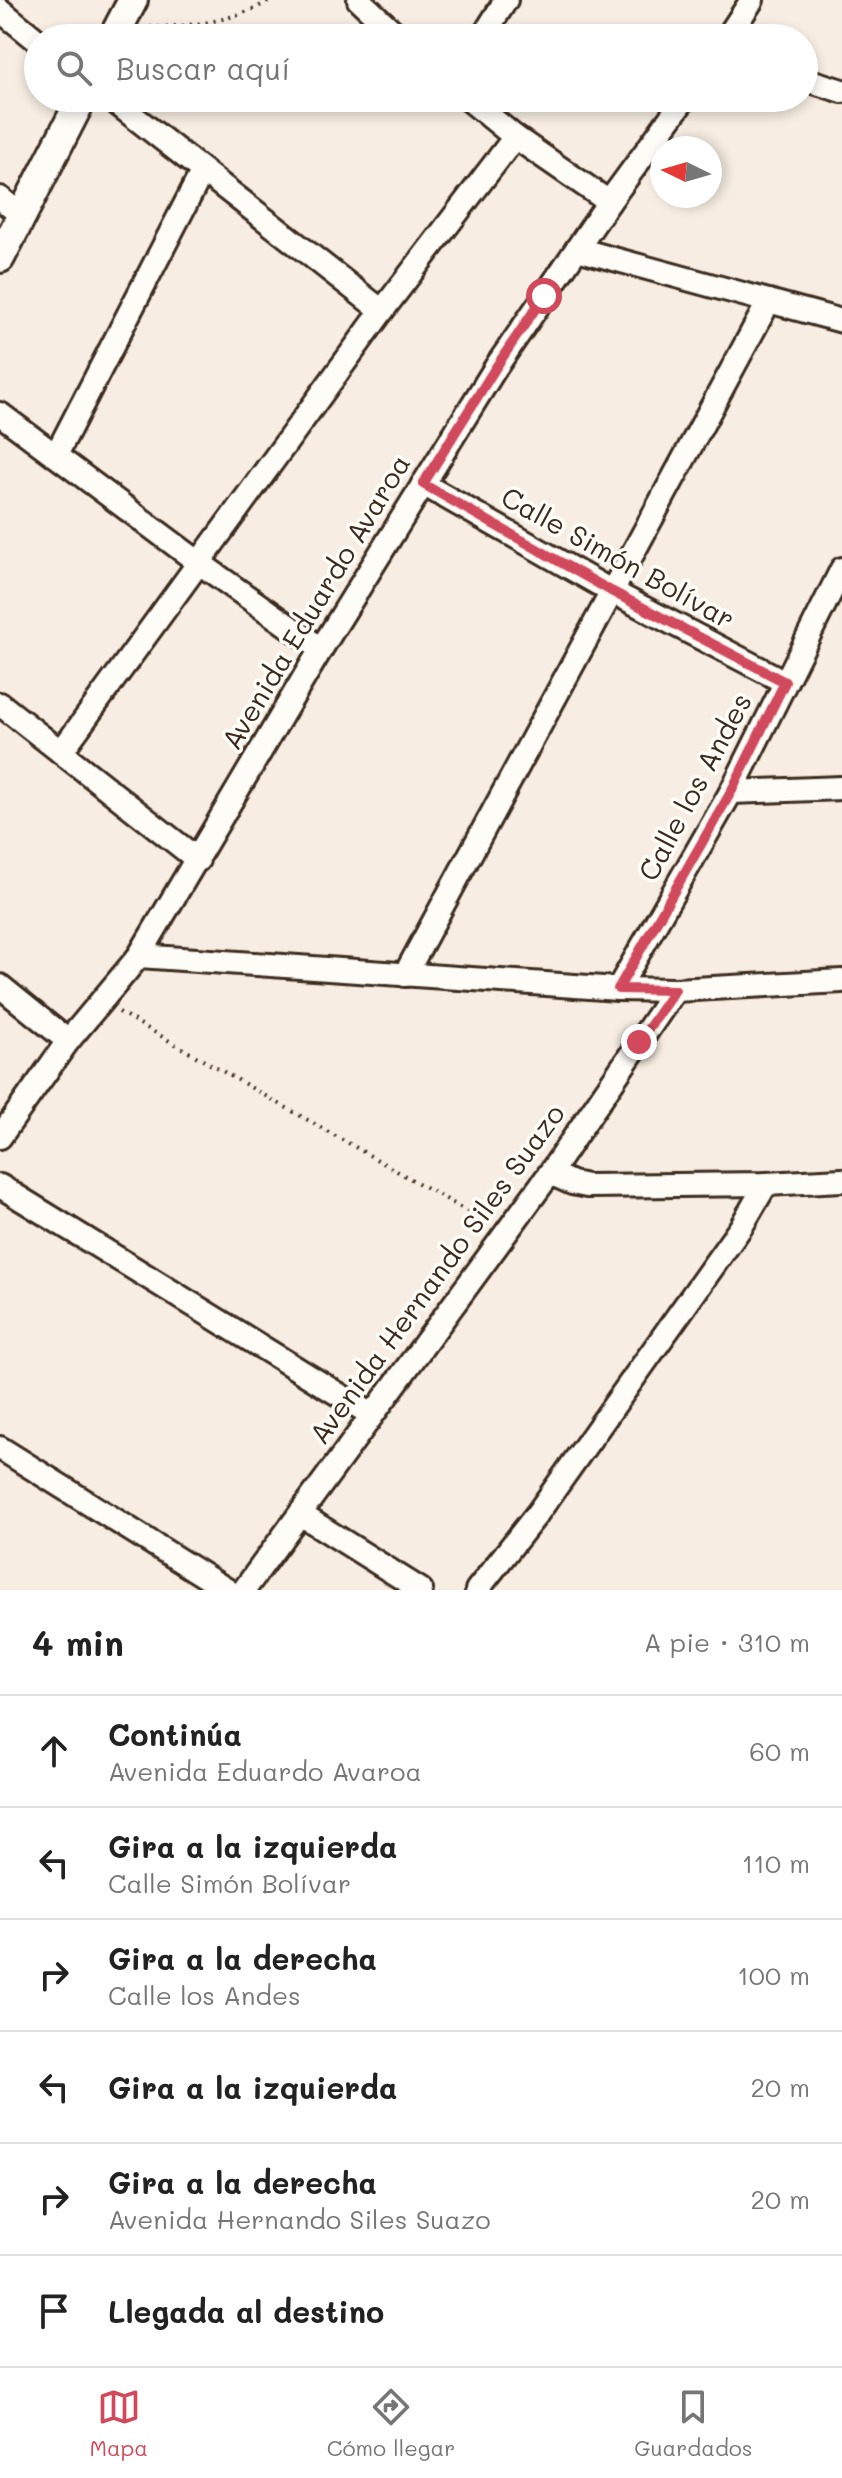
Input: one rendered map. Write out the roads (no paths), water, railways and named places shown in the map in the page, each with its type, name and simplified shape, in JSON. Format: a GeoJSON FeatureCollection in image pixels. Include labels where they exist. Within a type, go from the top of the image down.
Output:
{"type":"FeatureCollection","features":[{"type":"Feature","properties":{"kind":"street"},"geometry":{"type":"LineString","coordinates":[[359,0],[385,24]]}},
{"type":"Feature","properties":{"kind":"street"},"geometry":{"type":"LineString","coordinates":[[491,24],[506,0]]}},
{"type":"Feature","properties":{"kind":"street"},"geometry":{"type":"LineString","coordinates":[[736,24],[752,0]]}},
{"type":"Feature","properties":{"kind":"street"},"geometry":{"type":"LineString","coordinates":[[0,10],[24,30]]}},
{"type":"Feature","properties":{"kind":"street"},"geometry":{"type":"LineString","coordinates":[[818,83],[842,91]]}},
{"type":"Feature","properties":{"kind":"street"},"geometry":{"type":"LineString","coordinates":[[0,258],[10,207],[73,112]]}},
{"type":"Feature","properties":{"kind":"street"},"geometry":{"type":"LineString","coordinates":[[127,112],[382,311]]}},
{"type":"Feature","properties":{"kind":"street"},"geometry":{"type":"LineString","coordinates":[[484,112],[609,202]]}},
{"type":"Feature","properties":{"kind":"street","name":"Avenida Eduardo Avaroa"},"geometry":{"type":"LineString","coordinates":[[0,1137],[68,1041],[139,956],[321,649],[496,367],[675,112]]}},
{"type":"Feature","properties":{"kind":"street"},"geometry":{"type":"LineString","coordinates":[[61,752],[382,311],[515,137]]}},
{"type":"Feature","properties":{"kind":"street"},"geometry":{"type":"LineString","coordinates":[[56,455],[202,172]]}},
{"type":"Feature","properties":{"kind":"street"},"geometry":{"type":"LineString","coordinates":[[577,249],[842,321]]}},
{"type":"Feature","properties":{"kind":"street"},"geometry":{"type":"LineString","coordinates":[[405,975],[769,301]]}},
{"type":"Feature","properties":{"kind":"street"},"geometry":{"type":"LineString","coordinates":[[0,414],[198,562],[321,649]]}},
{"type":"Feature","properties":{"kind":"street","name":"Calle Simón Bolívar"},"geometry":{"type":"LineString","coordinates":[[423,484],[611,591],[785,682]]}},
{"type":"Feature","properties":{"kind":"street","name":"Calle los Andes"},"geometry":{"type":"LineString","coordinates":[[618,989],[731,792],[842,569]]}},
{"type":"Feature","properties":{"kind":"street"},"geometry":{"type":"LineString","coordinates":[[0,704],[198,860]]}},
{"type":"Feature","properties":{"kind":"street"},"geometry":{"type":"LineString","coordinates":[[731,792],[842,788]]}},
{"type":"Feature","properties":{"kind":"street"},"geometry":{"type":"LineString","coordinates":[[139,956],[618,989],[675,990],[842,981]]}},
{"type":"Feature","properties":{"kind":"street"},"geometry":{"type":"LineString","coordinates":[[0,986],[68,1041]]}},
{"type":"Feature","properties":{"kind":"street","name":"Avenida Hernando Siles Suazo"},"geometry":{"type":"LineString","coordinates":[[244,1590],[550,1173],[675,990]]}},
{"type":"Feature","properties":{"kind":"street"},"geometry":{"type":"LineString","coordinates":[[550,1173],[587,1186],[842,1180]]}},
{"type":"Feature","properties":{"kind":"street"},"geometry":{"type":"LineString","coordinates":[[477,1590],[574,1462],[741,1227],[766,1184]]}},
{"type":"Feature","properties":{"kind":"street"},"geometry":{"type":"LineString","coordinates":[[0,1186],[372,1415]]}},
{"type":"Feature","properties":{"kind":"street"},"geometry":{"type":"LineString","coordinates":[[0,1448],[227,1590]]}},
{"type":"Feature","properties":{"kind":"street"},"geometry":{"type":"LineString","coordinates":[[300,1514],[421,1590]]}}]}
